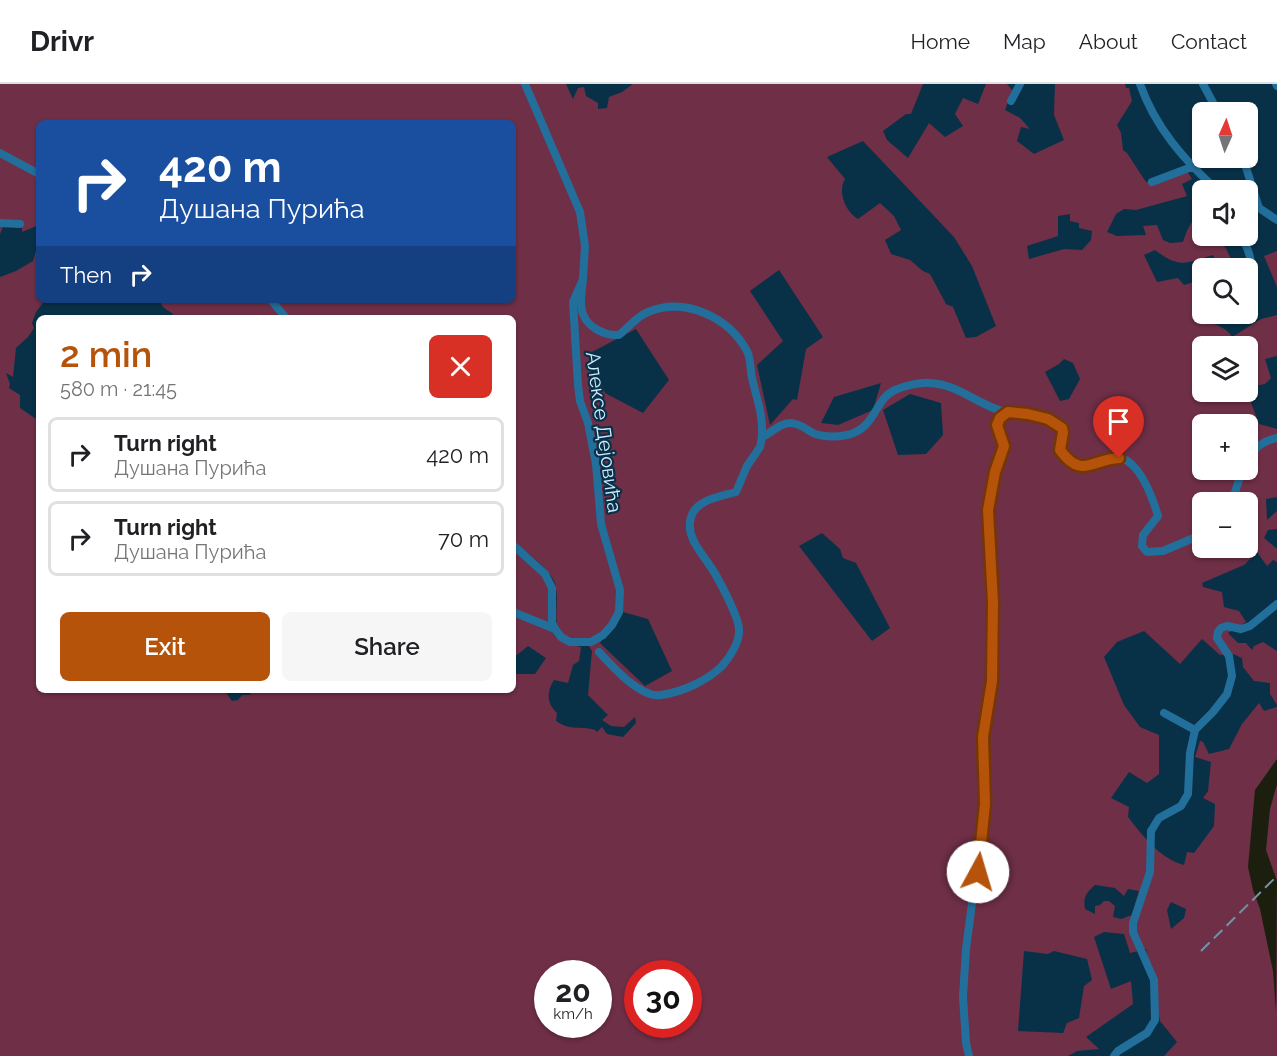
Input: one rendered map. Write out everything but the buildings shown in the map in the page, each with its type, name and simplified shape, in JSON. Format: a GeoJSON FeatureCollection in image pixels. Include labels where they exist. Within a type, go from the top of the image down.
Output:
{"type":"FeatureCollection","features":[{"type":"Feature","properties":{"kind":"street","name":"Алексе Дејовића"},"geometry":{"type":"LineString","coordinates":[[516,613],[555,629],[561,637],[570,642],[591,642],[612,625],[619,612],[620,590],[601,524],[596,464],[578,385],[573,302],[583,279],[585,246],[580,212],[525,84]]}},
{"type":"Feature","properties":{"kind":"street"},"geometry":{"type":"LineString","coordinates":[[1011,101],[1020,84]]}},
{"type":"Feature","properties":{"kind":"street"},"geometry":{"type":"LineString","coordinates":[[1140,84],[1162,131],[1192,166]]}},
{"type":"Feature","properties":{"kind":"street"},"geometry":{"type":"LineString","coordinates":[[1203,84],[1213,102]]}},
{"type":"Feature","properties":{"kind":"street"},"geometry":{"type":"LineString","coordinates":[[0,153],[36,172]]}},
{"type":"Feature","properties":{"kind":"street"},"geometry":{"type":"LineString","coordinates":[[1152,182],[1192,168]]}},
{"type":"Feature","properties":{"kind":"street"},"geometry":{"type":"LineString","coordinates":[[1194,168],[1207,180]]}},
{"type":"Feature","properties":{"kind":"street"},"geometry":{"type":"LineString","coordinates":[[1246,168],[1259,208],[1277,220]]}},
{"type":"Feature","properties":{"kind":"street"},"geometry":{"type":"LineString","coordinates":[[0,223],[20,224]]}},
{"type":"Feature","properties":{"kind":"street"},"geometry":{"type":"LineString","coordinates":[[583,279],[582,314],[591,326],[611,336],[619,335],[634,320],[647,312],[667,306],[694,309],[712,316],[731,332],[748,352],[752,380],[761,407],[760,447],[747,466],[736,492],[706,501],[696,507],[690,523],[694,545],[709,564],[728,598],[740,630],[732,656],[712,675],[659,696],[647,694],[620,674],[599,652]]}},
{"type":"Feature","properties":{"kind":"street"},"geometry":{"type":"LineString","coordinates":[[274,303],[284,315]]}},
{"type":"Feature","properties":{"kind":"street"},"geometry":{"type":"LineString","coordinates":[[762,437],[790,423],[825,436],[845,435],[858,431],[871,421],[888,394],[896,389],[931,382],[970,395],[976,401],[995,409],[1028,414],[1057,424],[1063,432],[1060,450],[1074,465],[1086,467],[1108,458],[1119,458],[1132,464],[1142,476],[1158,516],[1143,536],[1142,546],[1147,552],[1163,551],[1192,539]]}},
{"type":"Feature","properties":{"kind":"street"},"geometry":{"type":"LineString","coordinates":[[969,1056],[963,997],[966,949],[972,918],[985,804],[983,737],[992,681],[993,611],[988,510],[995,472],[1004,446],[997,425],[1000,418],[1008,412]]}},
{"type":"Feature","properties":{"kind":"street"},"geometry":{"type":"LineString","coordinates":[[1258,446],[1277,438]]}},
{"type":"Feature","properties":{"kind":"street"},"geometry":{"type":"LineString","coordinates":[[516,548],[545,574],[552,588],[552,622],[555,629]]}},
{"type":"Feature","properties":{"kind":"street"},"geometry":{"type":"LineString","coordinates":[[1114,1056],[1118,1051],[1147,1033],[1155,1020],[1154,980],[1133,932],[1133,923],[1150,872],[1150,831],[1159,818],[1170,814],[1180,806],[1188,794],[1190,753],[1195,730],[1227,694],[1232,676],[1229,656],[1217,638],[1218,632],[1227,626],[1241,629],[1250,626],[1277,604]]}},
{"type":"Feature","properties":{"kind":"street"},"geometry":{"type":"LineString","coordinates":[[1164,713],[1195,730]]}},
{"type":"Feature","properties":{"kind":"shaded area"},"geometry":{"type":"Polygon","coordinates":[[[0,84],[566,84],[573,99],[578,88],[584,87],[586,96],[598,103],[598,109],[607,108],[609,97],[633,84],[923,84],[911,114],[906,114],[883,131],[887,140],[908,158],[929,123],[945,137],[963,126],[955,114],[963,98],[978,104],[986,84],[1007,84],[1012,90],[1005,110],[1020,118],[1030,129],[1021,127],[1017,141],[1034,154],[1064,140],[1054,115],[1055,84],[1125,84],[1126,88],[1129,88],[1132,101],[1117,125],[1121,133],[1123,150],[1146,182],[1171,179],[1187,171],[1192,179],[1182,184],[1187,196],[1136,210],[1124,209],[1116,214],[1107,232],[1117,236],[1146,235],[1143,226],[1157,225],[1163,240],[1170,243],[1183,242],[1192,221],[1192,246],[1224,246],[1230,258],[1214,258],[1213,255],[1192,258],[1192,261],[1183,263],[1171,260],[1155,250],[1144,255],[1157,282],[1178,278],[1184,285],[1192,282],[1192,324],[1213,324],[1228,331],[1231,336],[1192,336],[1192,402],[1251,402],[1255,414],[1192,414],[1192,480],[1258,480],[1258,421],[1259,424],[1277,429],[1277,497],[1266,499],[1267,520],[1277,511],[1277,529],[1268,530],[1264,538],[1277,549],[1277,562],[1273,560],[1267,566],[1258,553],[1258,492],[1192,492],[1192,558],[1251,558],[1244,565],[1202,583],[1203,587],[1222,592],[1224,607],[1239,611],[1246,622],[1228,633],[1238,643],[1246,643],[1252,650],[1254,646],[1263,642],[1277,651],[1277,705],[1270,694],[1270,683],[1254,681],[1243,667],[1242,658],[1233,654],[1220,655],[1202,639],[1180,664],[1144,631],[1117,642],[1104,657],[1124,705],[1140,727],[1159,735],[1159,774],[1147,783],[1129,772],[1111,798],[1129,807],[1128,817],[1153,846],[1175,862],[1184,865],[1187,852],[1194,853],[1214,826],[1215,804],[1203,798],[1208,791],[1211,762],[1195,757],[1200,741],[1203,742],[1209,754],[1229,749],[1242,724],[1259,703],[1264,711],[1277,707],[1277,1056],[1164,1056],[1177,1042],[1160,1021],[1146,949],[1130,953],[1124,934],[1104,932],[1094,937],[1111,989],[1131,981],[1133,1004],[1086,1037],[1099,1049],[1077,1051],[1068,1056],[0,1056],[0,277],[33,261],[36,250],[36,303],[43,303],[32,323],[34,328],[16,348],[13,377],[6,373],[9,388],[20,395],[20,408],[36,419],[36,693],[226,693],[232,701],[238,700],[242,695],[252,693],[516,693],[516,674],[535,674],[546,658],[528,646],[516,654],[516,552],[536,569],[547,582],[551,603],[551,629],[556,637],[581,647],[579,661],[573,665],[568,683],[554,680],[550,689],[550,702],[557,713],[556,721],[567,726],[597,732],[602,727],[607,734],[623,737],[636,723],[635,717],[624,727],[611,726],[602,720],[608,715],[588,695],[592,651],[585,640],[570,638],[562,633],[556,617],[557,596],[551,576],[516,543],[516,315],[286,315],[276,303],[516,303],[516,120],[36,120],[36,226],[22,232],[22,225],[3,227],[0,234],[0,84]],[[863,141],[827,157],[845,179],[842,196],[854,216],[858,219],[880,203],[894,216],[901,230],[885,240],[891,254],[910,260],[930,274],[946,304],[953,307],[966,338],[976,337],[996,326],[972,266],[954,237],[863,141]],[[1070,214],[1058,216],[1058,236],[1027,246],[1029,259],[1064,249],[1082,250],[1091,240],[1092,231],[1079,228],[1079,223],[1070,221],[1070,214]],[[779,270],[750,291],[783,341],[757,365],[770,425],[793,399],[797,400],[806,349],[823,337],[779,270]],[[636,329],[590,353],[593,390],[598,385],[597,372],[605,393],[643,413],[669,380],[636,329]],[[1064,359],[1045,372],[1060,401],[1069,399],[1080,379],[1073,363],[1064,359]],[[881,383],[834,397],[821,423],[838,425],[873,410],[881,383]],[[910,394],[883,410],[898,455],[926,454],[943,435],[941,403],[910,394]],[[822,533],[799,546],[872,641],[890,628],[856,563],[843,558],[840,549],[822,533]],[[623,612],[600,643],[645,686],[672,671],[648,619],[623,612]],[[1095,885],[1087,893],[1084,901],[1085,909],[1095,914],[1095,906],[1109,901],[1115,906],[1113,917],[1121,919],[1132,915],[1139,891],[1128,889],[1124,896],[1115,888],[1095,885]],[[1171,902],[1167,910],[1171,929],[1184,918],[1186,909],[1171,902]],[[1024,951],[1018,1031],[1063,1033],[1067,1023],[1079,1018],[1084,986],[1092,980],[1087,959],[1054,951],[1048,954],[1024,951]]]}},
{"type":"Feature","properties":{"kind":"shaded area"},"geometry":{"type":"Polygon","coordinates":[[[1277,251],[1277,287],[1264,256],[1277,251]]]}},
{"type":"Feature","properties":{"kind":"shaded area"},"geometry":{"type":"Polygon","coordinates":[[[161,303],[270,303],[280,315],[173,315],[161,303]]]}},
{"type":"Feature","properties":{"kind":"shaded area"},"geometry":{"type":"Polygon","coordinates":[[[1277,315],[1277,356],[1265,359],[1271,378],[1265,384],[1258,385],[1258,336],[1234,336],[1253,324],[1258,324],[1261,319],[1277,315]]]}},
{"type":"Feature","properties":{"kind":"shaded area"},"geometry":{"type":"Polygon","coordinates":[[[1277,759],[1277,784],[1270,809],[1266,850],[1277,881],[1276,1012],[1273,971],[1260,909],[1248,867],[1255,790],[1277,759]]]}},
{"type":"Feature","properties":{"kind":"railway"},"geometry":{"type":"LineString","coordinates":[[1201,951],[1277,876]]}},
{"type":"Feature","properties":{"kind":"route"},"geometry":{"type":"LineString","coordinates":[[978,872],[985,804],[983,737],[992,681],[993,603],[988,510],[995,472],[1004,446],[997,425],[1000,418],[1008,412],[1048,419],[1062,428],[1060,450],[1074,465],[1086,467],[1108,458],[1119,458]]}}]}
